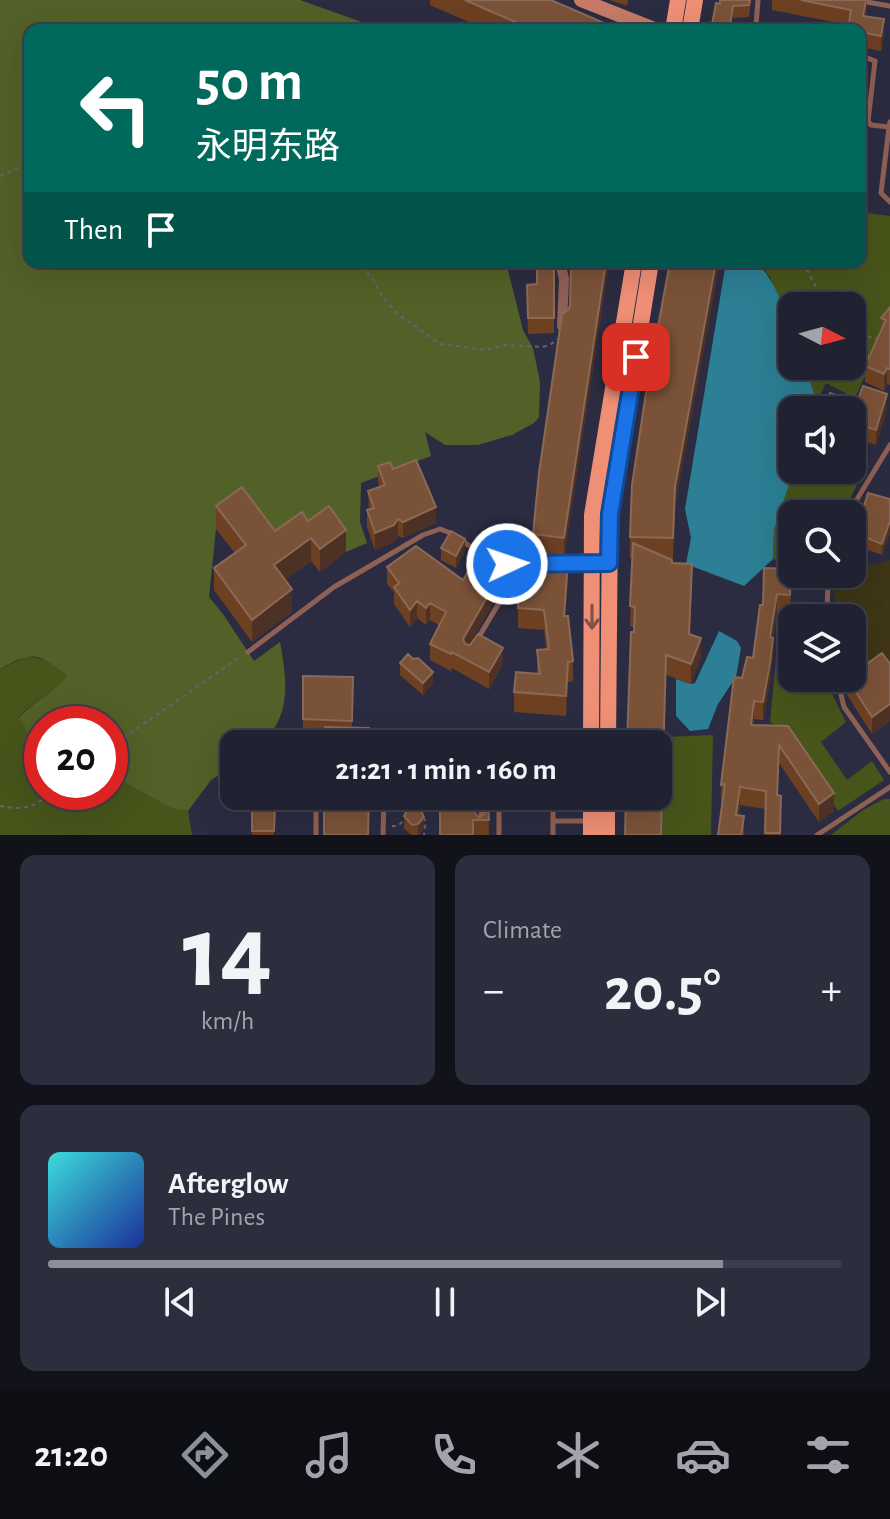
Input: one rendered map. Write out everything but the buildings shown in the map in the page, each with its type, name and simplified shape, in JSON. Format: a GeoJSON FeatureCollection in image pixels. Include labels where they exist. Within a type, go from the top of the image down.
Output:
{"type":"FeatureCollection","features":[{"type":"Feature","properties":{"kind":"main road"},"geometry":{"type":"LineString","coordinates":[[674,24],[678,0]]}},
{"type":"Feature","properties":{"kind":"main road"},"geometry":{"type":"LineString","coordinates":[[691,24],[695,0]]}},
{"type":"Feature","properties":{"kind":"main road"},"geometry":{"type":"LineString","coordinates":[[591,730],[592,515],[633,268]]}},
{"type":"Feature","properties":{"kind":"main road"},"geometry":{"type":"LineString","coordinates":[[608,730],[610,514],[650,268]]}},
{"type":"Feature","properties":{"kind":"street"},"geometry":{"type":"LineString","coordinates":[[581,0],[642,24]]}},
{"type":"Feature","properties":{"kind":"street"},"geometry":{"type":"LineString","coordinates":[[561,268],[564,279],[562,326]]}},
{"type":"Feature","properties":{"kind":"lane"},"geometry":{"type":"LineString","coordinates":[[756,24],[758,0]]}},
{"type":"Feature","properties":{"kind":"lane"},"geometry":{"type":"LineString","coordinates":[[855,0],[890,6]]}},
{"type":"Feature","properties":{"kind":"lane"},"geometry":{"type":"LineString","coordinates":[[866,57],[875,61],[867,118],[871,125],[890,125],[881,193],[890,202]]}},
{"type":"Feature","properties":{"kind":"lane"},"geometry":{"type":"LineString","coordinates":[[857,500],[890,445]]}},
{"type":"Feature","properties":{"kind":"lane"},"geometry":{"type":"LineString","coordinates":[[248,652],[334,587],[434,530],[448,530],[478,553],[493,559],[521,565],[531,563]]}},
{"type":"Feature","properties":{"kind":"lane"},"geometry":{"type":"LineString","coordinates":[[551,563],[609,563]]}},
{"type":"Feature","properties":{"kind":"lane"},"geometry":{"type":"LineString","coordinates":[[476,643],[521,565]]}},
{"type":"Feature","properties":{"kind":"lane"},"geometry":{"type":"LineString","coordinates":[[840,692],[844,707],[890,772]]}},
{"type":"Feature","properties":{"kind":"lane"},"geometry":{"type":"LineString","coordinates":[[817,835],[890,787]]}},
{"type":"Feature","properties":{"kind":"lane"},"geometry":{"type":"LineString","coordinates":[[316,810],[316,835]]}},
{"type":"Feature","properties":{"kind":"lane"},"geometry":{"type":"LineString","coordinates":[[383,835],[384,810]]}},
{"type":"Feature","properties":{"kind":"lane"},"geometry":{"type":"LineString","coordinates":[[480,835],[481,810]]}},
{"type":"Feature","properties":{"kind":"lane"},"geometry":{"type":"LineString","coordinates":[[499,810],[499,835]]}},
{"type":"Feature","properties":{"kind":"lane"},"geometry":{"type":"LineString","coordinates":[[553,810],[553,835]]}},
{"type":"Feature","properties":{"kind":"lane"},"geometry":{"type":"LineString","coordinates":[[553,821],[599,828]]}},
{"type":"Feature","properties":{"kind":"path"},"geometry":{"type":"LineString","coordinates":[[0,176],[24,166]]}},
{"type":"Feature","properties":{"kind":"path"},"geometry":{"type":"LineString","coordinates":[[362,268],[372,277],[383,298],[399,315],[440,344],[476,350],[505,345],[542,347],[557,341],[562,326]]}},
{"type":"Feature","properties":{"kind":"path"},"geometry":{"type":"LineString","coordinates":[[806,268],[819,292]]}},
{"type":"Feature","properties":{"kind":"path"},"geometry":{"type":"LineString","coordinates":[[866,336],[879,339]]}},
{"type":"Feature","properties":{"kind":"path"},"geometry":{"type":"LineString","coordinates":[[128,735],[248,652]]}},
{"type":"Feature","properties":{"kind":"path"},"geometry":{"type":"LineString","coordinates":[[0,806],[24,808]]}},
{"type":"Feature","properties":{"kind":"path"},"geometry":{"type":"LineString","coordinates":[[418,810],[415,815],[426,821],[424,835]]}},
{"type":"Feature","properties":{"kind":"path"},"geometry":{"type":"LineString","coordinates":[[384,826],[398,826],[409,816]]}},
{"type":"Feature","properties":{"kind":"green space"},"geometry":{"type":"Polygon","coordinates":[[[0,0],[300,0],[367,24],[24,24],[24,268],[508,268],[523,330],[533,348],[540,382],[539,417],[512,435],[478,445],[445,445],[425,432],[431,456],[361,483],[360,522],[367,543],[346,552],[308,544],[302,535],[216,529],[209,597],[254,661],[280,642],[285,697],[273,730],[220,730],[220,775],[211,780],[188,811],[173,809],[128,785],[128,706],[32,706],[67,675],[42,658],[20,659],[0,669],[0,0]]]}},
{"type":"Feature","properties":{"kind":"green space"},"geometry":{"type":"Polygon","coordinates":[[[866,213],[890,216],[890,320],[866,373],[866,292],[778,292],[778,298],[765,272],[768,268],[866,268],[866,213]]]}},
{"type":"Feature","properties":{"kind":"green space"},"geometry":{"type":"Polygon","coordinates":[[[809,380],[863,380],[856,396],[826,383],[820,396],[815,396],[809,380]]]}},
{"type":"Feature","properties":{"kind":"green space"},"geometry":{"type":"Polygon","coordinates":[[[789,484],[857,484],[849,500],[784,500],[789,484]]]}},
{"type":"Feature","properties":{"kind":"green space"},"geometry":{"type":"Polygon","coordinates":[[[778,518],[778,561],[773,559],[774,530],[778,518]]]}},
{"type":"Feature","properties":{"kind":"green space"},"geometry":{"type":"Polygon","coordinates":[[[778,638],[778,692],[831,692],[846,722],[821,742],[847,780],[872,761],[884,780],[838,811],[784,731],[770,722],[778,638]]]}},
{"type":"Feature","properties":{"kind":"green space"},"geometry":{"type":"Polygon","coordinates":[[[27,656],[50,661],[67,675],[58,686],[31,706],[24,706],[24,712],[19,717],[24,726],[24,810],[128,810],[128,785],[173,809],[188,811],[192,835],[0,835],[0,669],[27,656]]]}},
{"type":"Feature","properties":{"kind":"green space"},"geometry":{"type":"Polygon","coordinates":[[[713,735],[711,835],[662,835],[663,810],[672,810],[672,737],[713,735]]]}},
{"type":"Feature","properties":{"kind":"green space"},"geometry":{"type":"Polygon","coordinates":[[[890,799],[890,835],[831,835],[863,810],[890,799]]]}},
{"type":"Feature","properties":{"kind":"sand"},"geometry":{"type":"Polygon","coordinates":[[[890,560],[890,668],[879,664],[866,673],[866,604],[834,604],[835,588],[866,588],[866,563],[875,565],[890,560]]]}},
{"type":"Feature","properties":{"kind":"water"},"geometry":{"type":"Polygon","coordinates":[[[725,268],[761,268],[778,295],[778,380],[809,380],[815,396],[778,396],[778,484],[789,484],[784,500],[778,500],[773,559],[744,586],[686,564],[691,538],[685,509],[725,268]]]}},
{"type":"Feature","properties":{"kind":"water"},"geometry":{"type":"Polygon","coordinates":[[[719,631],[737,641],[741,648],[736,677],[718,704],[708,729],[690,731],[676,716],[676,679],[695,683],[719,631]]]}},
{"type":"Feature","properties":{"kind":"route"},"geometry":{"type":"LineString","coordinates":[[507,564],[609,563],[610,514],[636,357]]}}]}
